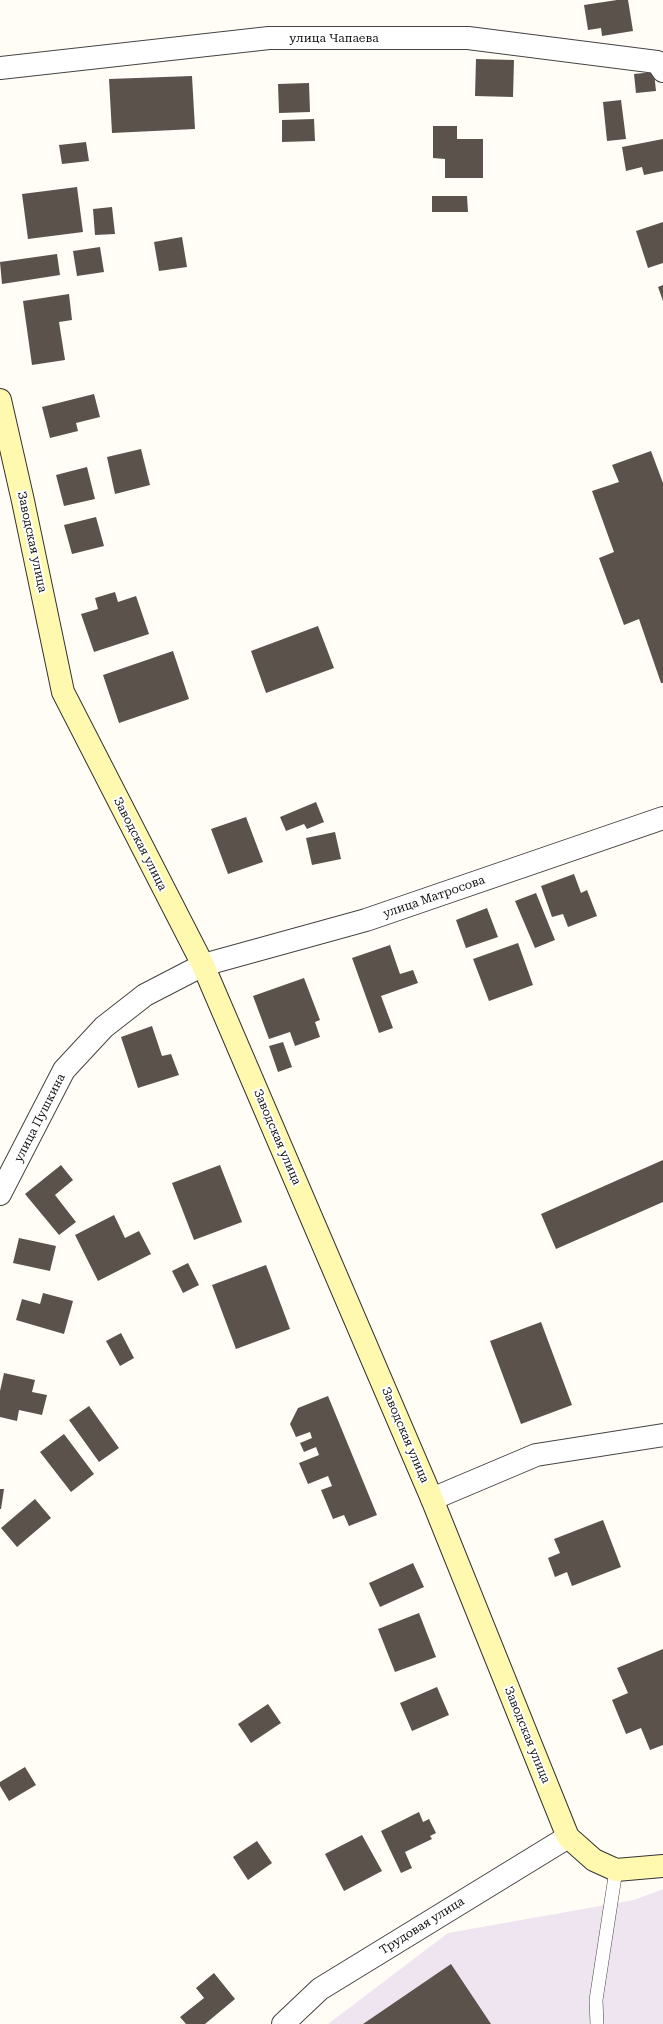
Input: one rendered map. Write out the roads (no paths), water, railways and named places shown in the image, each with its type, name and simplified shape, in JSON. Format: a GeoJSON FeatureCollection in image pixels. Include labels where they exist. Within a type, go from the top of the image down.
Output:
{"type":"FeatureCollection","features":[{"type":"Feature","properties":{"kind":"street","name":"улица Чапаева"},"geometry":{"type":"LineString","coordinates":[[0,68],[269,38],[460,38],[657,62],[663,71]]}},
{"type":"Feature","properties":{"kind":"street","name":"Заводская улица"},"geometry":{"type":"LineString","coordinates":[[0,400],[63,692],[203,965],[432,1499],[568,1837],[594,1860],[616,1870]]}},
{"type":"Feature","properties":{"kind":"street","name":"улица Матросова"},"geometry":{"type":"LineString","coordinates":[[203,965],[366,920],[663,818]]}},
{"type":"Feature","properties":{"kind":"street","name":"улица Пушкина"},"geometry":{"type":"LineString","coordinates":[[0,1194],[64,1070],[104,1027],[145,995],[203,965]]}},
{"type":"Feature","properties":{"kind":"street"},"geometry":{"type":"LineString","coordinates":[[432,1499],[536,1455],[663,1435]]}},
{"type":"Feature","properties":{"kind":"street","name":"Трудовая улица"},"geometry":{"type":"LineString","coordinates":[[283,2024],[320,1989],[568,1837]]}},
{"type":"Feature","properties":{"kind":"street"},"geometry":{"type":"LineString","coordinates":[[616,1870],[663,1866]]}},
{"type":"Feature","properties":{"kind":"lane"},"geometry":{"type":"LineString","coordinates":[[597,2024],[596,2000],[616,1870]]}}]}
